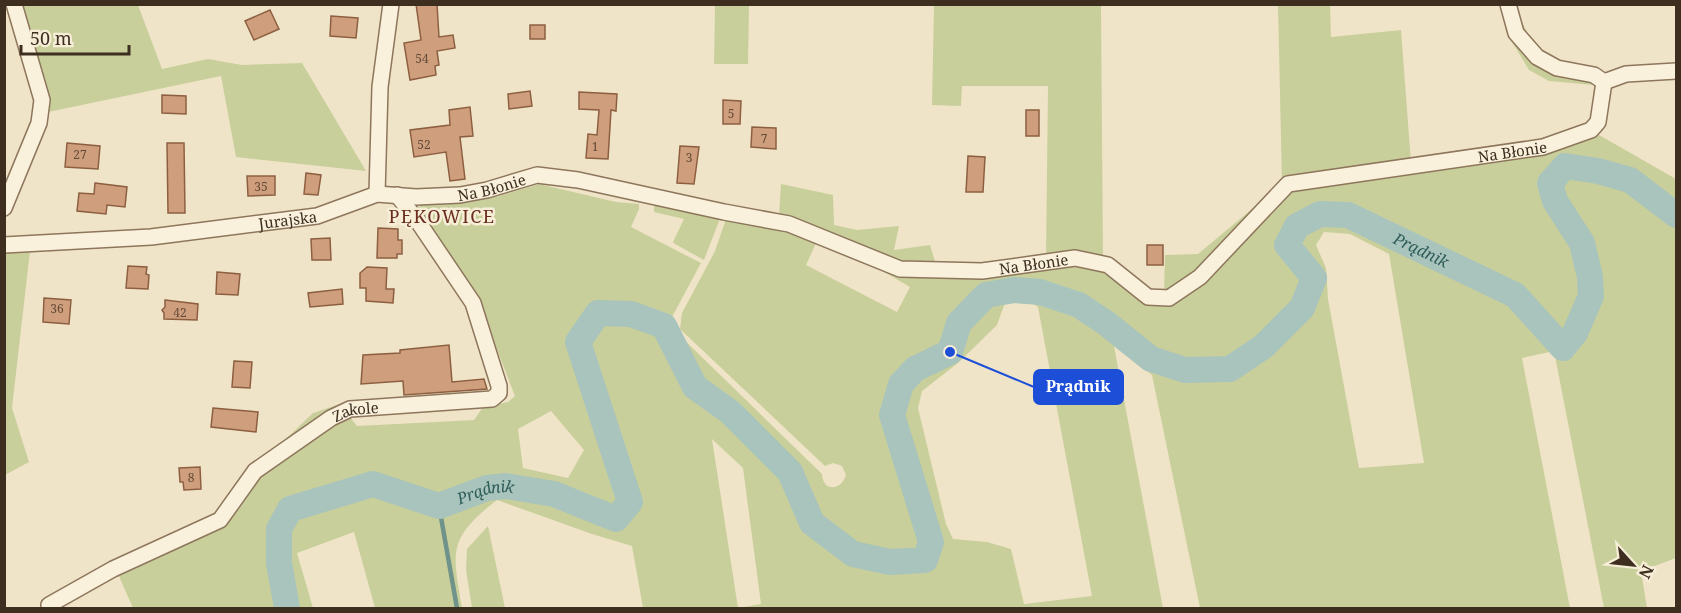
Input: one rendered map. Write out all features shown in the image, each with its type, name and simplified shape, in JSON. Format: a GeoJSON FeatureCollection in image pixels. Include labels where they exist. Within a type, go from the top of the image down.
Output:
{"type":"FeatureCollection","features":[{"type":"Feature","properties":{"kind":"street"},"geometry":{"type":"LineString","coordinates":[[4,207],[39,123],[42,100],[14,4]]}},
{"type":"Feature","properties":{"kind":"street"},"geometry":{"type":"LineString","coordinates":[[377,194],[380,87],[391,4]]}},
{"type":"Feature","properties":{"kind":"street"},"geometry":{"type":"LineString","coordinates":[[1508,4],[1516,33],[1537,57],[1557,68],[1594,75],[1604,82],[1626,74],[1677,71]]}},
{"type":"Feature","properties":{"kind":"street","name":"Na Błonie"},"geometry":{"type":"LineString","coordinates":[[377,194],[416,197],[460,195],[488,190],[537,175],[578,180],[789,224],[900,268],[982,272],[1075,258],[1108,265],[1148,297],[1169,298],[1200,277],[1288,184],[1543,147],[1591,130],[1598,122],[1604,82]]}},
{"type":"Feature","properties":{"kind":"street","name":"Jurajska"},"geometry":{"type":"LineString","coordinates":[[4,245],[151,237],[317,216],[377,194]]}},
{"type":"Feature","properties":{"kind":"street","name":"Zakole"},"geometry":{"type":"LineString","coordinates":[[50,605],[113,569],[220,520],[255,471],[331,418],[350,409],[492,399],[499,393],[500,386],[472,303],[417,220],[397,195]]}},
{"type":"Feature","properties":{"kind":"green space"},"geometry":{"type":"Polygon","coordinates":[[[19,5],[138,5],[162,69],[208,59],[242,65],[302,63],[366,171],[236,157],[221,76],[48,112],[19,5]]]}},
{"type":"Feature","properties":{"kind":"green space"},"geometry":{"type":"Polygon","coordinates":[[[715,5],[749,5],[748,64],[714,64],[715,5]]]}},
{"type":"Feature","properties":{"kind":"green space"},"geometry":{"type":"Polygon","coordinates":[[[934,5],[1101,5],[1103,258],[1046,258],[1048,86],[962,86],[961,106],[932,105],[934,5]]]}},
{"type":"Feature","properties":{"kind":"green space"},"geometry":{"type":"Polygon","coordinates":[[[1278,5],[1330,5],[1331,37],[1401,30],[1411,163],[1299,178],[1197,274],[1164,293],[1165,255],[1198,254],[1282,184],[1278,5]]]}},
{"type":"Feature","properties":{"kind":"green space"},"geometry":{"type":"Polygon","coordinates":[[[1502,5],[1517,5],[1528,34],[1546,52],[1569,64],[1599,70],[1593,85],[1549,81],[1529,70],[1506,32],[1502,5]]]}},
{"type":"Feature","properties":{"kind":"green space"},"geometry":{"type":"Polygon","coordinates":[[[1599,135],[1676,179],[1676,558],[1641,571],[1647,608],[1604,608],[1554,351],[1522,358],[1570,608],[1200,608],[1152,375],[1114,346],[1163,608],[738,608],[643,608],[632,546],[497,500],[469,525],[457,547],[456,572],[462,608],[375,608],[354,532],[297,553],[313,608],[133,608],[118,574],[221,525],[248,489],[263,474],[349,416],[357,426],[474,420],[483,407],[508,402],[515,396],[477,298],[418,209],[422,201],[496,197],[539,184],[616,202],[639,204],[631,227],[701,263],[672,317],[675,331],[822,474],[825,484],[832,487],[844,480],[846,475],[842,466],[833,463],[825,466],[680,329],[682,313],[715,251],[727,216],[789,230],[817,241],[806,265],[897,312],[910,287],[872,265],[1078,265],[1102,270],[1140,301],[1166,307],[1188,294],[1288,190],[1547,151],[1599,135]],[[1324,232],[1316,245],[1326,268],[1328,299],[1359,468],[1424,463],[1389,254],[1350,234],[1324,232]],[[1026,299],[1006,300],[997,325],[958,363],[922,391],[918,408],[946,524],[953,539],[987,542],[1011,549],[1024,604],[1092,596],[1038,307],[1026,299]],[[551,411],[518,429],[523,468],[568,478],[584,450],[551,411]],[[712,439],[738,608],[761,604],[743,468],[712,439]]]}},
{"type":"Feature","properties":{"kind":"green space"},"geometry":{"type":"Polygon","coordinates":[[[781,184],[833,195],[834,225],[857,230],[899,226],[894,250],[930,245],[936,265],[901,261],[793,217],[779,216],[781,184]]]}},
{"type":"Feature","properties":{"kind":"green space"},"geometry":{"type":"Polygon","coordinates":[[[654,200],[721,216],[704,260],[673,242],[684,219],[654,212],[654,200]]]}},
{"type":"Feature","properties":{"kind":"green space"},"geometry":{"type":"Polygon","coordinates":[[[5,249],[30,251],[12,408],[29,462],[5,475],[5,249]]]}},
{"type":"Feature","properties":{"kind":"green space"},"geometry":{"type":"Polygon","coordinates":[[[349,401],[319,419],[265,459],[313,413],[349,401]]]}},
{"type":"Feature","properties":{"kind":"green space"},"geometry":{"type":"Polygon","coordinates":[[[488,526],[505,608],[472,608],[466,570],[467,549],[488,526]]]}},
{"type":"Feature","properties":{"kind":"building"},"geometry":{"type":"Polygon","coordinates":[[[416,4],[437,4],[439,37],[453,35],[455,48],[437,51],[439,65],[435,66],[436,75],[410,80],[404,43],[421,40],[416,4]]]}},
{"type":"Feature","properties":{"kind":"building"},"geometry":{"type":"Polygon","coordinates":[[[270,10],[279,29],[254,40],[245,21],[270,10]]]}},
{"type":"Feature","properties":{"kind":"building"},"geometry":{"type":"Polygon","coordinates":[[[331,16],[358,18],[356,38],[330,36],[331,16]]]}},
{"type":"Feature","properties":{"kind":"building"},"geometry":{"type":"Polygon","coordinates":[[[530,25],[545,25],[545,39],[530,39],[530,25]]]}},
{"type":"Feature","properties":{"kind":"building"},"geometry":{"type":"Polygon","coordinates":[[[530,91],[532,106],[509,109],[508,94],[530,91]]]}},
{"type":"Feature","properties":{"kind":"building"},"geometry":{"type":"Polygon","coordinates":[[[579,92],[617,94],[616,111],[611,110],[608,159],[586,158],[588,134],[597,135],[599,110],[579,109],[579,92]]]}},
{"type":"Feature","properties":{"kind":"building"},"geometry":{"type":"Polygon","coordinates":[[[162,95],[186,96],[186,114],[162,113],[162,95]]]}},
{"type":"Feature","properties":{"kind":"building"},"geometry":{"type":"Polygon","coordinates":[[[723,100],[741,101],[740,124],[723,124],[723,100]]]}},
{"type":"Feature","properties":{"kind":"building"},"geometry":{"type":"Polygon","coordinates":[[[470,107],[473,136],[460,137],[465,179],[450,181],[446,152],[414,157],[410,130],[450,125],[449,110],[470,107]]]}},
{"type":"Feature","properties":{"kind":"building"},"geometry":{"type":"Polygon","coordinates":[[[1026,110],[1039,110],[1039,136],[1026,136],[1026,110]]]}},
{"type":"Feature","properties":{"kind":"building"},"geometry":{"type":"Polygon","coordinates":[[[752,127],[776,128],[776,149],[751,147],[752,127]]]}},
{"type":"Feature","properties":{"kind":"building"},"geometry":{"type":"Polygon","coordinates":[[[67,143],[100,146],[98,169],[65,167],[67,143]]]}},
{"type":"Feature","properties":{"kind":"building"},"geometry":{"type":"Polygon","coordinates":[[[167,143],[184,143],[185,213],[168,213],[167,143]]]}},
{"type":"Feature","properties":{"kind":"building"},"geometry":{"type":"Polygon","coordinates":[[[680,146],[699,147],[694,184],[677,183],[680,146]]]}},
{"type":"Feature","properties":{"kind":"building"},"geometry":{"type":"Polygon","coordinates":[[[968,156],[985,157],[983,192],[966,192],[968,156]]]}},
{"type":"Feature","properties":{"kind":"building"},"geometry":{"type":"Polygon","coordinates":[[[306,173],[321,175],[318,195],[304,194],[306,173]]]}},
{"type":"Feature","properties":{"kind":"building"},"geometry":{"type":"Polygon","coordinates":[[[247,176],[275,176],[275,195],[248,196],[247,176]]]}},
{"type":"Feature","properties":{"kind":"building"},"geometry":{"type":"Polygon","coordinates":[[[95,183],[127,187],[125,207],[107,205],[106,214],[77,211],[79,193],[94,194],[95,183]]]}},
{"type":"Feature","properties":{"kind":"building"},"geometry":{"type":"Polygon","coordinates":[[[378,228],[398,229],[398,240],[402,240],[402,254],[397,254],[397,258],[377,258],[378,228]]]}},
{"type":"Feature","properties":{"kind":"building"},"geometry":{"type":"Polygon","coordinates":[[[330,238],[331,260],[312,260],[311,239],[330,238]]]}},
{"type":"Feature","properties":{"kind":"building"},"geometry":{"type":"Polygon","coordinates":[[[1147,245],[1163,245],[1163,265],[1147,265],[1147,245]]]}},
{"type":"Feature","properties":{"kind":"building"},"geometry":{"type":"Polygon","coordinates":[[[128,266],[147,267],[148,289],[126,288],[128,266]]]}},
{"type":"Feature","properties":{"kind":"building"},"geometry":{"type":"Polygon","coordinates":[[[367,267],[387,268],[386,289],[394,289],[393,303],[366,301],[366,288],[360,288],[360,273],[367,267]]]}},
{"type":"Feature","properties":{"kind":"building"},"geometry":{"type":"Polygon","coordinates":[[[217,272],[240,274],[238,295],[216,294],[217,272]]]}},
{"type":"Feature","properties":{"kind":"building"},"geometry":{"type":"Polygon","coordinates":[[[342,289],[343,304],[310,307],[308,293],[342,289]]]}},
{"type":"Feature","properties":{"kind":"building"},"geometry":{"type":"Polygon","coordinates":[[[44,298],[71,300],[69,324],[43,322],[44,298]]]}},
{"type":"Feature","properties":{"kind":"building"},"geometry":{"type":"Polygon","coordinates":[[[165,300],[198,304],[197,320],[164,319],[162,310],[165,307],[165,300]]]}},
{"type":"Feature","properties":{"kind":"building"},"geometry":{"type":"Polygon","coordinates":[[[449,345],[452,382],[484,379],[487,389],[404,395],[403,381],[361,384],[363,355],[400,353],[400,350],[449,345]]]}},
{"type":"Feature","properties":{"kind":"building"},"geometry":{"type":"Polygon","coordinates":[[[234,361],[252,362],[250,388],[232,387],[234,361]]]}},
{"type":"Feature","properties":{"kind":"building"},"geometry":{"type":"Polygon","coordinates":[[[213,408],[258,412],[256,432],[211,427],[213,408]]]}},
{"type":"Feature","properties":{"kind":"building"},"geometry":{"type":"Polygon","coordinates":[[[200,467],[201,489],[184,490],[183,482],[180,482],[179,468],[200,467]]]}},
{"type":"Feature","properties":{"kind":"waterway","name":"Prądnik"},"geometry":{"type":"LineString","coordinates":[[287,608],[279,563],[279,529],[290,509],[373,484],[439,506],[487,488],[506,486],[554,494],[616,519],[630,502],[578,342],[598,313],[631,314],[664,326],[695,387],[730,412],[790,472],[812,523],[853,554],[890,562],[925,560],[931,542],[892,415],[901,384],[915,369],[950,352],[959,323],[986,295],[1014,290],[1040,292],[1079,305],[1106,323],[1151,359],[1185,370],[1230,369],[1264,346],[1302,308],[1314,278],[1287,245],[1297,226],[1320,214],[1348,215],[1515,295],[1563,348],[1575,333],[1591,296],[1590,277],[1582,243],[1555,201],[1550,183],[1565,166],[1598,171],[1630,180],[1676,215]]}},
{"type":"Feature","properties":{"kind":"waterway"},"geometry":{"type":"LineString","coordinates":[[439,506],[457,608]]}},
{"type":"Feature","properties":{"kind":"place","name":"Prądnik"},"geometry":{"type":"Point","coordinates":[950,352]}},
{"type":"Feature","properties":{"kind":"district","name":"PĘKOWICE"},"geometry":{"type":"Point","coordinates":[442,216]}}]}
